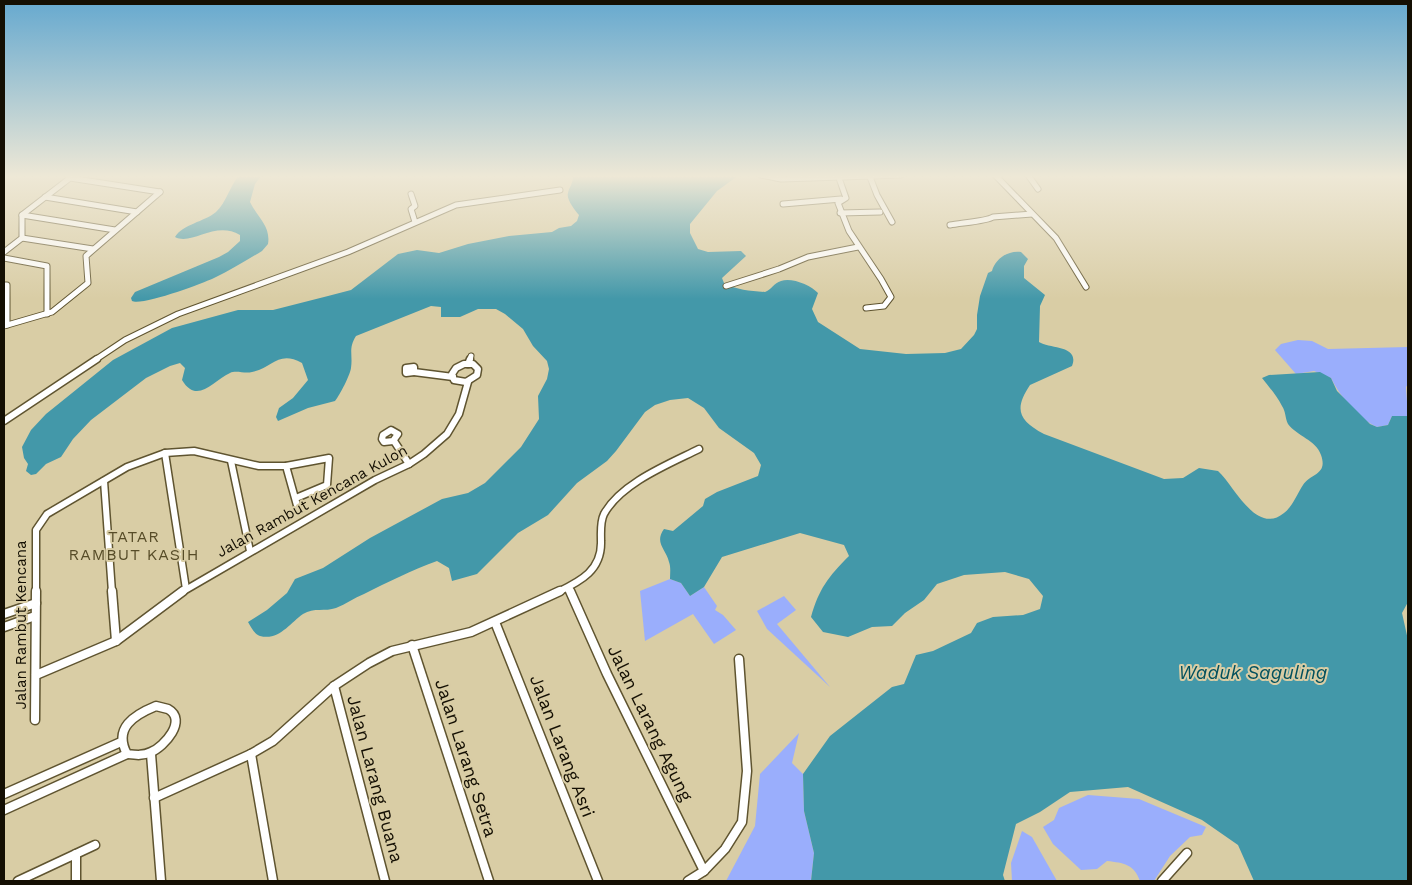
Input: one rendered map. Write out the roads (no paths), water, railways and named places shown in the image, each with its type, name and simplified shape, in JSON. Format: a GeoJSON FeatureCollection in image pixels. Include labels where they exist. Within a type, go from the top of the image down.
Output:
{"type":"FeatureCollection","features":[{"type":"Feature","properties":{"kind":"street"},"geometry":{"type":"LineString","coordinates":[[22,216],[22,238]]}},
{"type":"Feature","properties":{"kind":"street"},"geometry":{"type":"LineString","coordinates":[[30,216],[115,230]]}},
{"type":"Feature","properties":{"kind":"street"},"geometry":{"type":"LineString","coordinates":[[4,285],[7,285],[5,325],[52,312],[88,283],[86,256],[131,216]]}},
{"type":"Feature","properties":{"kind":"street"},"geometry":{"type":"LineString","coordinates":[[413,216],[415,222]]}},
{"type":"Feature","properties":{"kind":"street"},"geometry":{"type":"LineString","coordinates":[[4,421],[125,340],[178,314],[348,252],[430,216]]}},
{"type":"Feature","properties":{"kind":"street"},"geometry":{"type":"LineString","coordinates":[[842,216],[858,247],[878,274],[891,297],[889,302],[883,307],[866,308]]}},
{"type":"Feature","properties":{"kind":"street"},"geometry":{"type":"LineString","coordinates":[[889,216],[892,222]]}},
{"type":"Feature","properties":{"kind":"street"},"geometry":{"type":"LineString","coordinates":[[950,225],[1002,216]]}},
{"type":"Feature","properties":{"kind":"street"},"geometry":{"type":"LineString","coordinates":[[1034,216],[1062,244],[1086,286]]}},
{"type":"Feature","properties":{"kind":"street"},"geometry":{"type":"LineString","coordinates":[[4,252],[22,238],[94,249]]}},
{"type":"Feature","properties":{"kind":"street"},"geometry":{"type":"LineString","coordinates":[[726,286],[779,269],[808,257],[858,247]]}},
{"type":"Feature","properties":{"kind":"street"},"geometry":{"type":"LineString","coordinates":[[4,258],[47,266],[47,314]]}},
{"type":"Feature","properties":{"kind":"street"},"geometry":{"type":"LineString","coordinates":[[468,364],[471,356]]}},
{"type":"Feature","properties":{"kind":"street"},"geometry":{"type":"LineString","coordinates":[[414,372],[453,377],[454,380],[468,382],[477,375],[478,369],[473,364],[468,364],[456,368],[452,374],[453,377]]}},
{"type":"Feature","properties":{"kind":"street","name":"Jalan Rambut Kencana Kulon"},"geometry":{"type":"LineString","coordinates":[[36,675],[116,641],[186,589],[375,480],[409,464],[424,454],[447,434],[459,414],[468,382]]}},
{"type":"Feature","properties":{"kind":"street"},"geometry":{"type":"LineString","coordinates":[[394,441],[409,464]]}},
{"type":"Feature","properties":{"kind":"street"},"geometry":{"type":"LineString","coordinates":[[154,798],[251,754],[273,741],[334,686],[369,662],[392,651],[412,645],[471,632],[569,589],[591,574],[600,562],[602,519],[617,498],[638,483],[699,449]]}},
{"type":"Feature","properties":{"kind":"street"},"geometry":{"type":"LineString","coordinates":[[116,641],[104,481],[127,467],[165,453],[194,451],[259,466],[286,466],[329,458],[326,485],[296,498]]}},
{"type":"Feature","properties":{"kind":"street"},"geometry":{"type":"LineString","coordinates":[[165,453],[186,589]]}},
{"type":"Feature","properties":{"kind":"street"},"geometry":{"type":"LineString","coordinates":[[232,461],[250,552]]}},
{"type":"Feature","properties":{"kind":"street"},"geometry":{"type":"LineString","coordinates":[[286,466],[298,509]]}},
{"type":"Feature","properties":{"kind":"street","name":"Jalan Rambut Kencana"},"geometry":{"type":"LineString","coordinates":[[34,720],[36,675],[36,530],[47,514],[104,481]]}},
{"type":"Feature","properties":{"kind":"street","name":"Jalan Larang Agung"},"geometry":{"type":"LineString","coordinates":[[569,589],[607,674],[704,871]]}},
{"type":"Feature","properties":{"kind":"street"},"geometry":{"type":"LineString","coordinates":[[4,614],[36,603]]}},
{"type":"Feature","properties":{"kind":"street"},"geometry":{"type":"LineString","coordinates":[[4,627],[35,616]]}},
{"type":"Feature","properties":{"kind":"street","name":"Jalan Larang Asri"},"geometry":{"type":"LineString","coordinates":[[495,622],[598,881]]}},
{"type":"Feature","properties":{"kind":"street","name":"Jalan Larang Setra"},"geometry":{"type":"LineString","coordinates":[[412,645],[489,881]]}},
{"type":"Feature","properties":{"kind":"street"},"geometry":{"type":"LineString","coordinates":[[688,881],[704,871],[725,849],[742,822],[747,771],[739,659]]}},
{"type":"Feature","properties":{"kind":"street","name":"Jalan Larang Buana"},"geometry":{"type":"LineString","coordinates":[[334,686],[385,881]]}},
{"type":"Feature","properties":{"kind":"street"},"geometry":{"type":"LineString","coordinates":[[4,810],[127,754],[142,757],[151,754],[163,746],[172,735],[176,723],[174,713],[167,707],[156,706],[144,710],[132,719],[124,730],[121,742],[127,754]]}},
{"type":"Feature","properties":{"kind":"street"},"geometry":{"type":"LineString","coordinates":[[4,794],[121,742]]}},
{"type":"Feature","properties":{"kind":"street"},"geometry":{"type":"LineString","coordinates":[[151,754],[161,881]]}},
{"type":"Feature","properties":{"kind":"street"},"geometry":{"type":"LineString","coordinates":[[251,754],[273,881]]}},
{"type":"Feature","properties":{"kind":"street"},"geometry":{"type":"LineString","coordinates":[[18,881],[29,879],[95,845]]}},
{"type":"Feature","properties":{"kind":"street"},"geometry":{"type":"LineString","coordinates":[[1162,881],[1187,853]]}},
{"type":"Feature","properties":{"kind":"street"},"geometry":{"type":"LineString","coordinates":[[76,854],[76,881]]}},
{"type":"Feature","properties":{"kind":"water"},"geometry":{"type":"Polygon","coordinates":[[[209,216],[259,216],[267,232],[268,244],[262,251],[227,272],[207,281],[159,298],[138,302],[132,301],[131,298],[135,292],[219,257],[240,241],[240,235],[222,230],[189,238],[175,237],[183,229],[209,216]]]}},
{"type":"Feature","properties":{"kind":"water","name":"Waduk Saguling"},"geometry":{"type":"Polygon","coordinates":[[[579,216],[696,216],[690,224],[690,233],[698,249],[708,252],[741,251],[746,256],[722,278],[724,283],[749,291],[765,292],[785,280],[801,282],[818,293],[812,309],[818,322],[860,349],[906,354],[945,353],[961,349],[977,329],[980,296],[988,273],[992,271],[996,263],[1003,256],[1011,252],[1021,252],[1028,259],[1024,266],[1024,278],[1045,295],[1040,306],[1039,342],[1068,351],[1072,354],[1073,359],[1072,366],[1030,385],[1022,401],[1021,413],[1024,419],[1044,434],[1164,479],[1183,478],[1199,468],[1218,471],[1246,506],[1255,514],[1264,518],[1274,518],[1284,513],[1306,481],[1318,473],[1323,462],[1319,450],[1288,424],[1280,402],[1262,378],[1269,375],[1320,372],[1331,378],[1337,391],[1370,424],[1377,427],[1388,425],[1392,416],[1408,416],[1408,602],[1402,613],[1408,640],[1408,881],[1254,881],[1238,845],[1202,820],[1128,787],[1070,792],[1040,812],[1016,824],[1003,875],[1005,881],[811,881],[814,853],[804,811],[803,774],[830,736],[892,687],[904,684],[916,655],[933,651],[971,633],[977,623],[993,617],[1023,615],[1040,609],[1043,596],[1029,579],[1005,572],[964,575],[937,584],[924,600],[905,613],[892,626],[872,627],[848,637],[823,632],[811,617],[814,607],[825,584],[835,570],[849,556],[844,545],[800,533],[722,557],[704,587],[690,596],[681,583],[670,579],[670,564],[660,542],[661,534],[664,529],[673,531],[703,506],[705,499],[717,492],[758,476],[761,465],[754,453],[719,428],[704,408],[688,398],[670,400],[655,405],[645,412],[607,461],[577,483],[548,515],[518,533],[477,574],[452,581],[449,568],[437,561],[400,576],[336,608],[307,612],[279,634],[267,637],[256,634],[248,622],[267,610],[287,593],[295,579],[323,568],[370,538],[442,499],[468,493],[485,483],[521,447],[539,419],[538,396],[547,379],[549,369],[547,361],[533,346],[523,329],[496,309],[478,309],[460,317],[441,317],[441,307],[431,306],[356,336],[351,348],[350,371],[335,401],[308,408],[278,421],[276,417],[279,408],[293,398],[308,380],[302,363],[287,358],[252,372],[232,372],[199,391],[193,391],[182,380],[185,368],[180,363],[170,366],[146,378],[91,420],[73,439],[61,457],[46,464],[36,474],[31,475],[26,471],[28,464],[24,458],[22,447],[31,430],[46,414],[113,360],[172,328],[238,310],[273,310],[351,290],[398,254],[417,250],[439,253],[468,244],[509,236],[552,232],[559,228],[571,226],[577,221],[579,216]]]}},
{"type":"Feature","properties":{"kind":"district","name":"TATAR RAMBUT KASIH"},"geometry":{"type":"Point","coordinates":[134,545]}}]}
